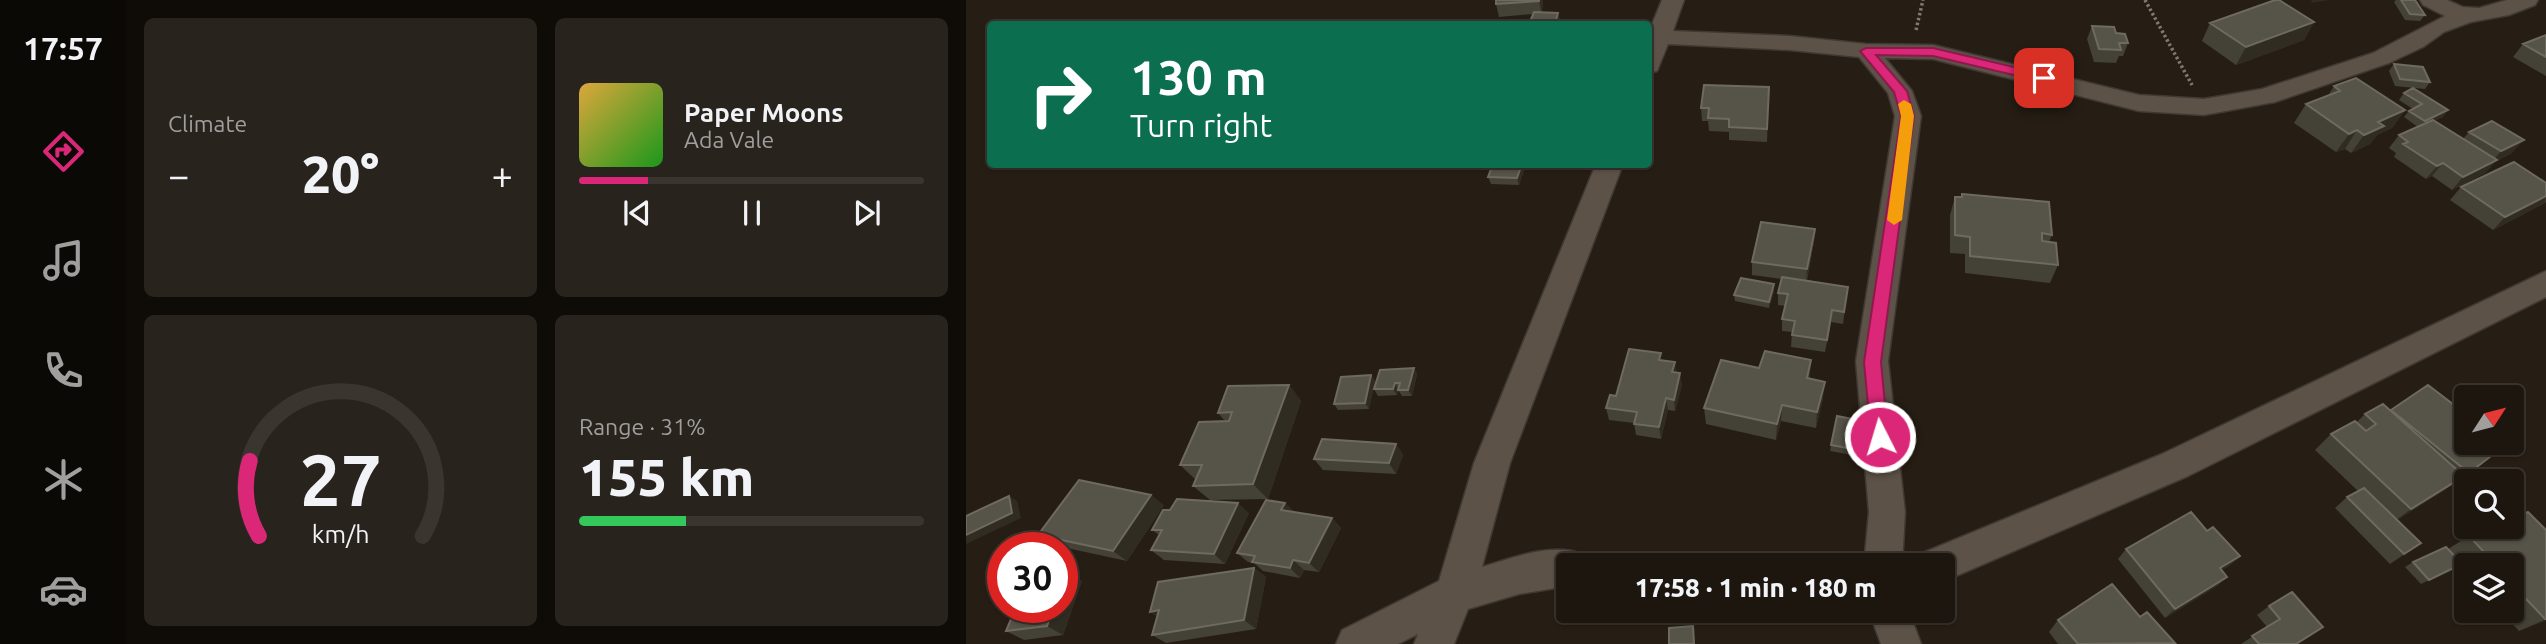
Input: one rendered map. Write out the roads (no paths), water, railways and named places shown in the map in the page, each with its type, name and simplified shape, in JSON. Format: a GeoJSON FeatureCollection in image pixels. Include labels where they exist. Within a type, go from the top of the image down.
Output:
{"type":"FeatureCollection","features":[{"type":"Feature","properties":{"kind":"street"},"geometry":{"type":"LineString","coordinates":[[1652,56],[1673,0]]}},
{"type":"Feature","properties":{"kind":"street"},"geometry":{"type":"LineString","coordinates":[[2431,0],[2465,16],[2482,17],[2527,0]]}},
{"type":"Feature","properties":{"kind":"street"},"geometry":{"type":"LineString","coordinates":[[1660,37],[1790,43],[1866,51],[1933,52],[2003,67],[2139,103],[2204,107],[2266,96],[2381,58],[2415,42],[2436,27],[2465,16]]}},
{"type":"Feature","properties":{"kind":"street"},"geometry":{"type":"LineString","coordinates":[[1866,51],[1900,91],[1908,116],[1872,362],[1887,512],[1884,553]]}},
{"type":"Feature","properties":{"kind":"street"},"geometry":{"type":"LineString","coordinates":[[1434,644],[1455,594],[1492,463],[1608,168]]}},
{"type":"Feature","properties":{"kind":"street"},"geometry":{"type":"LineString","coordinates":[[1955,558],[2175,465],[2546,284]]}},
{"type":"Feature","properties":{"kind":"street"},"geometry":{"type":"LineString","coordinates":[[1356,644],[1455,594],[1519,575],[1556,570]]}},
{"type":"Feature","properties":{"kind":"street"},"geometry":{"type":"LineString","coordinates":[[1893,623],[1900,644]]}}]}
